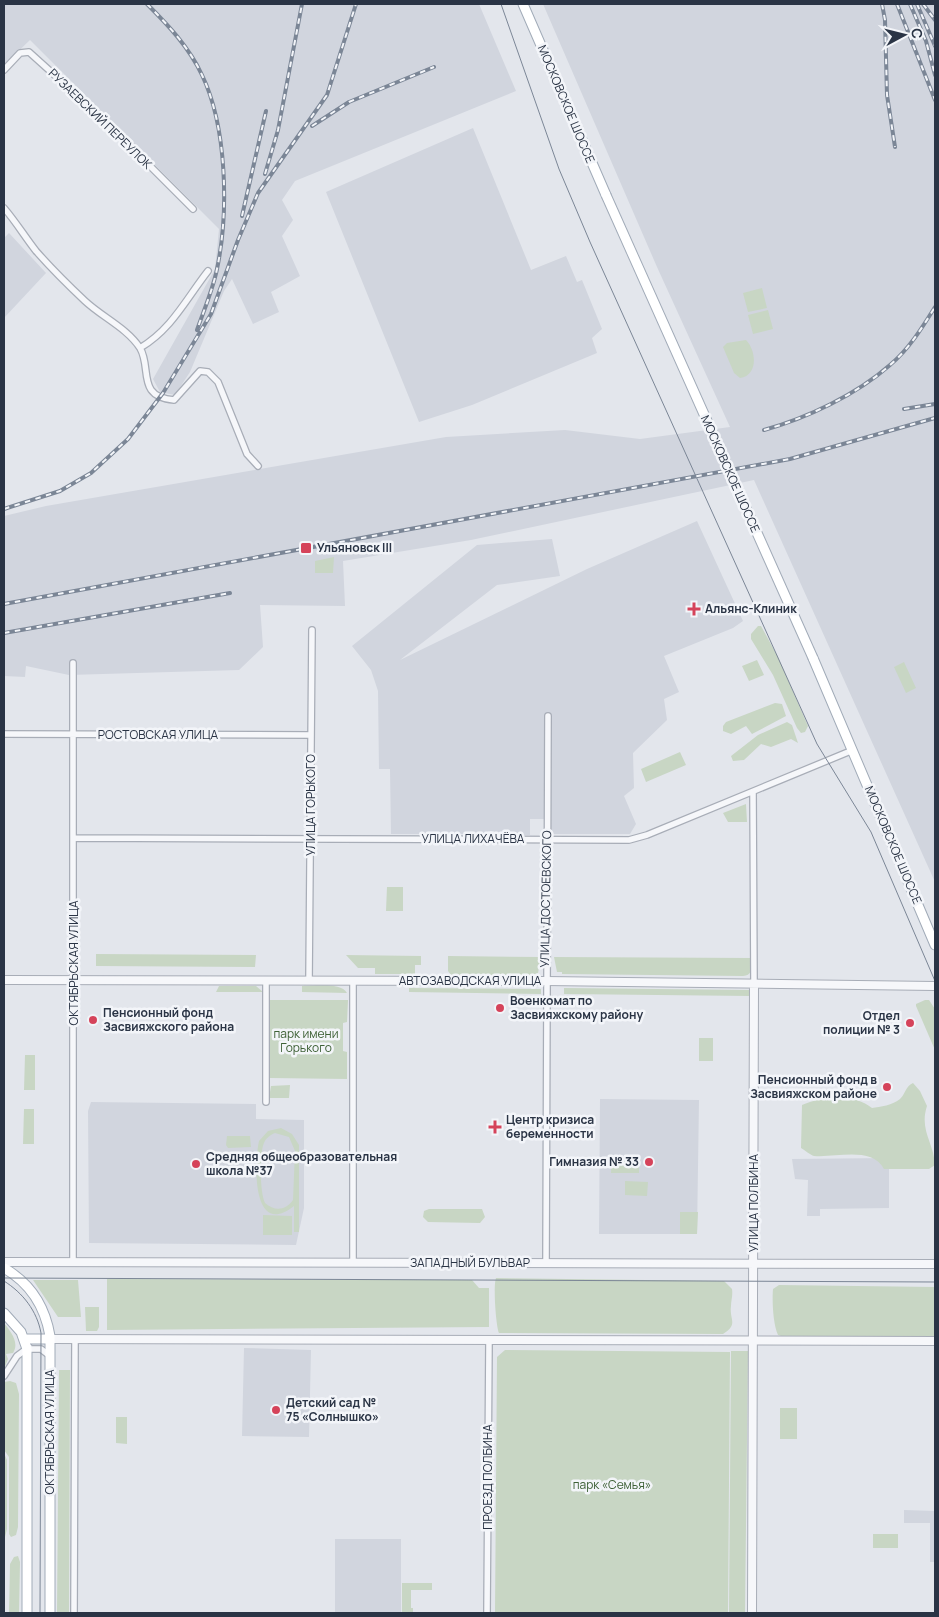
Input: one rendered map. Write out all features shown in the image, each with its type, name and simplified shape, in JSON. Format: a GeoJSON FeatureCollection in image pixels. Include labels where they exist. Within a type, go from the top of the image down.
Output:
{"type":"FeatureCollection","features":[{"type":"Feature","properties":{"kind":"main road","name":"МОСКОВСКОЕ ШОССЕ"},"geometry":{"type":"LineString","coordinates":[[523,4],[606,195],[813,658],[935,945]]}},
{"type":"Feature","properties":{"kind":"main road","name":"ОКТЯБРЬСКАЯ УЛИЦА"},"geometry":{"type":"LineString","coordinates":[[4,1268],[25,1284],[37,1298],[46,1316],[50,1339],[50,1613]]}},
{"type":"Feature","properties":{"kind":"main road","name":"ОКТЯБРЬСКАЯ УЛИЦА"},"geometry":{"type":"LineString","coordinates":[[4,1313],[16,1324],[25,1339],[27,1349],[28,1613]]}},
{"type":"Feature","properties":{"kind":"main road"},"geometry":{"type":"LineString","coordinates":[[25,1339],[50,1339]]}},
{"type":"Feature","properties":{"kind":"street","name":"РУЗАЕВСКИЙ ПЕРЕУЛОК"},"geometry":{"type":"LineString","coordinates":[[4,70],[20,54],[29,52],[100,116],[193,210]]}},
{"type":"Feature","properties":{"kind":"street"},"geometry":{"type":"LineString","coordinates":[[4,208],[36,250],[86,302],[124,331],[140,348],[144,360],[145,379],[153,392],[174,400],[200,372],[208,372],[218,382],[247,454],[258,466]]}},
{"type":"Feature","properties":{"kind":"street"},"geometry":{"type":"LineString","coordinates":[[140,348],[165,329],[181,312],[208,271]]}},
{"type":"Feature","properties":{"kind":"street","name":"УЛИЦА ГОРЬКОГО"},"geometry":{"type":"LineString","coordinates":[[310,980],[312,630]]}},
{"type":"Feature","properties":{"kind":"street","name":"ОКТЯБРЬСКАЯ УЛИЦА"},"geometry":{"type":"LineString","coordinates":[[73,663],[75,734],[74,1262]]}},
{"type":"Feature","properties":{"kind":"street","name":"УЛИЦА ДОСТОЕВСКОГО"},"geometry":{"type":"LineString","coordinates":[[546,1263],[548,716]]}},
{"type":"Feature","properties":{"kind":"street","name":"РОСТОВСКАЯ УЛИЦА"},"geometry":{"type":"LineString","coordinates":[[4,734],[311,735]]}},
{"type":"Feature","properties":{"kind":"street","name":"УЛИЦА ЛИХАЧЁВА"},"geometry":{"type":"LineString","coordinates":[[75,838],[629,840],[641,838],[853,750]]}},
{"type":"Feature","properties":{"kind":"street","name":"УЛИЦА ПОЛБИНА"},"geometry":{"type":"LineString","coordinates":[[752,1613],[754,1342],[753,792]]}},
{"type":"Feature","properties":{"kind":"street","name":"АВТОЗАВОДСКАЯ УЛИЦА"},"geometry":{"type":"LineString","coordinates":[[4,980],[546,981],[935,986]]}},
{"type":"Feature","properties":{"kind":"street"},"geometry":{"type":"LineString","coordinates":[[266,980],[266,1102]]}},
{"type":"Feature","properties":{"kind":"street"},"geometry":{"type":"LineString","coordinates":[[353,981],[353,1262]]}},
{"type":"Feature","properties":{"kind":"street","name":"ЗАПАДНЫЙ БУЛЬВАР"},"geometry":{"type":"LineString","coordinates":[[4,1262],[935,1264]]}},
{"type":"Feature","properties":{"kind":"street"},"geometry":{"type":"LineString","coordinates":[[4,1376],[17,1356],[27,1349],[35,1339]]}},
{"type":"Feature","properties":{"kind":"street"},"geometry":{"type":"LineString","coordinates":[[50,1339],[935,1341]]}},
{"type":"Feature","properties":{"kind":"street"},"geometry":{"type":"LineString","coordinates":[[74,1613],[76,1339]]}},
{"type":"Feature","properties":{"kind":"street","name":"ПРОЕЗД ПОЛБИНА"},"geometry":{"type":"LineString","coordinates":[[487,1613],[489,1341]]}},
{"type":"Feature","properties":{"kind":"street"},"geometry":{"type":"LineString","coordinates":[[27,1349],[41,1349],[50,1356]]}},
{"type":"Feature","properties":{"kind":"shaded area"},"geometry":{"type":"Polygon","coordinates":[[[4,4],[479,4],[516,91],[295,181],[282,200],[293,220],[282,236],[300,276],[271,292],[279,312],[253,324],[232,279],[224,291],[190,372],[175,395],[160,392],[153,379],[215,269],[219,229],[30,40],[4,65],[4,4]]]}},
{"type":"Feature","properties":{"kind":"shaded area"},"geometry":{"type":"Polygon","coordinates":[[[543,4],[935,4],[935,882],[754,480],[471,540],[343,561],[345,606],[260,605],[263,647],[239,670],[69,675],[26,666],[25,677],[4,676],[4,516],[46,506],[446,437],[565,430],[640,439],[730,427],[657,267],[543,4]]]}},
{"type":"Feature","properties":{"kind":"shaded area"},"geometry":{"type":"Polygon","coordinates":[[[473,128],[531,270],[566,256],[577,282],[582,280],[602,329],[592,338],[597,353],[472,405],[419,422],[326,192],[473,128]]]}},
{"type":"Feature","properties":{"kind":"shaded area"},"geometry":{"type":"Polygon","coordinates":[[[9,233],[46,273],[4,318],[4,238],[9,233]]]}},
{"type":"Feature","properties":{"kind":"shaded area"},"geometry":{"type":"Polygon","coordinates":[[[697,521],[743,621],[733,628],[664,656],[679,692],[664,699],[667,720],[633,753],[634,788],[624,796],[636,824],[630,834],[551,834],[550,819],[530,819],[530,835],[494,835],[494,831],[488,831],[488,834],[391,834],[390,769],[379,769],[378,691],[371,670],[352,646],[477,545],[552,539],[560,576],[497,585],[400,660],[587,569],[697,521]]]}},
{"type":"Feature","properties":{"kind":"shaded area","name":"Гимназия № 33"},"geometry":{"type":"Polygon","coordinates":[[[600,1099],[699,1100],[697,1234],[599,1234],[600,1099]]]}},
{"type":"Feature","properties":{"kind":"shaded area","name":"Средняя общеобразовательная школа №37"},"geometry":{"type":"Polygon","coordinates":[[[91,1102],[256,1104],[256,1119],[304,1120],[304,1208],[296,1245],[89,1243],[88,1111],[91,1102]]]}},
{"type":"Feature","properties":{"kind":"shaded area"},"geometry":{"type":"Polygon","coordinates":[[[889,1158],[889,1208],[820,1209],[820,1216],[807,1216],[808,1180],[795,1179],[792,1159],[889,1158]]]}},
{"type":"Feature","properties":{"kind":"shaded area","name":"Детский сад № 75 «Солнышко»"},"geometry":{"type":"Polygon","coordinates":[[[244,1348],[311,1350],[309,1437],[242,1436],[244,1348]]]}},
{"type":"Feature","properties":{"kind":"shaded area"},"geometry":{"type":"Polygon","coordinates":[[[904,1510],[935,1511],[935,1562],[930,1562],[930,1523],[904,1523],[904,1510]]]}},
{"type":"Feature","properties":{"kind":"shaded area"},"geometry":{"type":"Polygon","coordinates":[[[335,1539],[401,1539],[401,1613],[335,1613],[335,1539]]]}},
{"type":"Feature","properties":{"kind":"green space"},"geometry":{"type":"Polygon","coordinates":[[[762,288],[767,308],[748,312],[743,293],[762,288]]]}},
{"type":"Feature","properties":{"kind":"green space"},"geometry":{"type":"Polygon","coordinates":[[[768,310],[773,329],[753,334],[748,315],[768,310]]]}},
{"type":"Feature","properties":{"kind":"green space"},"geometry":{"type":"Polygon","coordinates":[[[746,340],[752,350],[754,362],[750,372],[740,378],[734,373],[723,347],[727,343],[746,340]]]}},
{"type":"Feature","properties":{"kind":"green space"},"geometry":{"type":"Polygon","coordinates":[[[334,557],[333,573],[315,573],[315,561],[334,557]]]}},
{"type":"Feature","properties":{"kind":"green space"},"geometry":{"type":"Polygon","coordinates":[[[758,626],[761,626],[778,657],[808,726],[805,732],[801,733],[797,728],[773,675],[751,639],[751,634],[758,626]]]}},
{"type":"Feature","properties":{"kind":"green space"},"geometry":{"type":"Polygon","coordinates":[[[757,660],[764,675],[749,681],[742,666],[757,660]]]}},
{"type":"Feature","properties":{"kind":"green space"},"geometry":{"type":"Polygon","coordinates":[[[904,662],[916,688],[906,693],[894,667],[904,662]]]}},
{"type":"Feature","properties":{"kind":"green space"},"geometry":{"type":"Polygon","coordinates":[[[775,703],[782,704],[786,716],[752,734],[746,726],[731,734],[723,731],[723,726],[726,722],[775,703]]]}},
{"type":"Feature","properties":{"kind":"green space"},"geometry":{"type":"Polygon","coordinates":[[[787,722],[792,725],[798,743],[791,739],[771,747],[761,744],[744,760],[733,761],[731,756],[758,735],[787,722]]]}},
{"type":"Feature","properties":{"kind":"green space"},"geometry":{"type":"Polygon","coordinates":[[[680,752],[686,765],[646,782],[641,769],[680,752]]]}},
{"type":"Feature","properties":{"kind":"green space"},"geometry":{"type":"Polygon","coordinates":[[[746,804],[747,822],[728,822],[723,813],[746,804]]]}},
{"type":"Feature","properties":{"kind":"green space"},"geometry":{"type":"Polygon","coordinates":[[[387,887],[403,887],[403,911],[386,911],[387,887]]]}},
{"type":"Feature","properties":{"kind":"green space"},"geometry":{"type":"Polygon","coordinates":[[[96,954],[256,955],[255,967],[96,966],[96,954]]]}},
{"type":"Feature","properties":{"kind":"green space"},"geometry":{"type":"Polygon","coordinates":[[[346,955],[421,956],[421,965],[415,965],[415,974],[375,974],[375,968],[358,968],[346,955]]]}},
{"type":"Feature","properties":{"kind":"green space"},"geometry":{"type":"Polygon","coordinates":[[[448,956],[541,957],[538,973],[532,975],[451,975],[448,971],[448,956]]]}},
{"type":"Feature","properties":{"kind":"green space"},"geometry":{"type":"Polygon","coordinates":[[[554,957],[752,958],[752,964],[749,974],[743,976],[562,974],[562,972],[557,972],[554,957]]]}},
{"type":"Feature","properties":{"kind":"green space"},"geometry":{"type":"Polygon","coordinates":[[[219,986],[256,986],[263,992],[216,992],[219,986]]]}},
{"type":"Feature","properties":{"kind":"green space"},"geometry":{"type":"Polygon","coordinates":[[[302,986],[333,986],[339,987],[347,993],[302,992],[302,986]]]}},
{"type":"Feature","properties":{"kind":"green space"},"geometry":{"type":"Polygon","coordinates":[[[409,988],[541,989],[541,994],[409,992],[409,988]]]}},
{"type":"Feature","properties":{"kind":"green space"},"geometry":{"type":"Polygon","coordinates":[[[564,988],[751,990],[751,996],[564,994],[564,988]]]}},
{"type":"Feature","properties":{"kind":"green space","name":"парк имени Горького"},"geometry":{"type":"Polygon","coordinates":[[[269,1000],[348,1000],[347,1022],[343,1023],[343,1051],[347,1052],[347,1079],[270,1078],[269,1000]]]}},
{"type":"Feature","properties":{"kind":"green space"},"geometry":{"type":"Polygon","coordinates":[[[929,1000],[935,1009],[935,1050],[916,1006],[916,1004],[929,1000]]]}},
{"type":"Feature","properties":{"kind":"green space"},"geometry":{"type":"Polygon","coordinates":[[[699,1038],[713,1038],[713,1061],[699,1061],[699,1038]]]}},
{"type":"Feature","properties":{"kind":"green space"},"geometry":{"type":"Polygon","coordinates":[[[25,1055],[35,1055],[35,1090],[24,1090],[25,1055]]]}},
{"type":"Feature","properties":{"kind":"green space"},"geometry":{"type":"Polygon","coordinates":[[[913,1083],[920,1091],[927,1106],[925,1122],[935,1165],[929,1169],[884,1169],[878,1162],[862,1155],[814,1156],[801,1148],[802,1105],[838,1097],[856,1100],[872,1108],[883,1106],[900,1099],[908,1086],[913,1083]]]}},
{"type":"Feature","properties":{"kind":"green space"},"geometry":{"type":"Polygon","coordinates":[[[290,1085],[289,1098],[269,1098],[271,1086],[290,1085]]]}},
{"type":"Feature","properties":{"kind":"green space"},"geometry":{"type":"Polygon","coordinates":[[[24,1109],[34,1109],[34,1144],[23,1144],[24,1109]]]}},
{"type":"Feature","properties":{"kind":"green space"},"geometry":{"type":"Polygon","coordinates":[[[281,1128],[292,1134],[299,1145],[299,1232],[294,1232],[294,1206],[280,1214],[270,1213],[263,1206],[259,1195],[256,1166],[257,1152],[259,1141],[268,1131],[281,1128]],[[275,1133],[267,1138],[262,1148],[263,1198],[265,1203],[276,1209],[284,1208],[293,1200],[295,1151],[289,1137],[275,1133]]]}},
{"type":"Feature","properties":{"kind":"green space"},"geometry":{"type":"Polygon","coordinates":[[[227,1136],[250,1136],[251,1147],[228,1148],[226,1145],[227,1136]]]}},
{"type":"Feature","properties":{"kind":"green space"},"geometry":{"type":"Polygon","coordinates":[[[612,1158],[639,1158],[639,1173],[611,1173],[612,1158]]]}},
{"type":"Feature","properties":{"kind":"green space"},"geometry":{"type":"Polygon","coordinates":[[[625,1181],[648,1182],[647,1196],[625,1195],[625,1181]]]}},
{"type":"Feature","properties":{"kind":"green space"},"geometry":{"type":"Polygon","coordinates":[[[429,1209],[482,1209],[485,1217],[480,1223],[428,1222],[423,1217],[424,1211],[429,1209]]]}},
{"type":"Feature","properties":{"kind":"green space"},"geometry":{"type":"Polygon","coordinates":[[[680,1212],[698,1212],[697,1234],[680,1234],[680,1212]]]}},
{"type":"Feature","properties":{"kind":"green space"},"geometry":{"type":"Polygon","coordinates":[[[263,1215],[292,1216],[292,1235],[263,1235],[263,1215]]]}},
{"type":"Feature","properties":{"kind":"green space"},"geometry":{"type":"Polygon","coordinates":[[[496,1278],[724,1281],[732,1289],[732,1324],[723,1334],[499,1333],[495,1306],[496,1278]]]}},
{"type":"Feature","properties":{"kind":"green space"},"geometry":{"type":"Polygon","coordinates":[[[107,1279],[472,1280],[479,1288],[489,1288],[489,1327],[107,1330],[107,1279]]]}},
{"type":"Feature","properties":{"kind":"green space"},"geometry":{"type":"Polygon","coordinates":[[[33,1280],[78,1280],[81,1317],[58,1317],[33,1280]]]}},
{"type":"Feature","properties":{"kind":"green space"},"geometry":{"type":"Polygon","coordinates":[[[779,1285],[935,1287],[935,1336],[781,1336],[778,1335],[776,1330],[773,1306],[773,1289],[779,1285]]]}},
{"type":"Feature","properties":{"kind":"green space"},"geometry":{"type":"Polygon","coordinates":[[[85,1307],[99,1307],[99,1327],[97,1331],[86,1331],[85,1307]]]}},
{"type":"Feature","properties":{"kind":"green space"},"geometry":{"type":"Polygon","coordinates":[[[4,1323],[15,1341],[15,1349],[13,1353],[6,1354],[8,1359],[4,1369],[4,1323]]]}},
{"type":"Feature","properties":{"kind":"green space","name":"парк «Семья»"},"geometry":{"type":"Polygon","coordinates":[[[505,1350],[730,1352],[728,1613],[495,1613],[497,1357],[505,1350]]]}},
{"type":"Feature","properties":{"kind":"green space"},"geometry":{"type":"Polygon","coordinates":[[[731,1351],[748,1351],[745,1613],[729,1613],[731,1351]]]}},
{"type":"Feature","properties":{"kind":"green space"},"geometry":{"type":"Polygon","coordinates":[[[59,1370],[70,1370],[69,1613],[57,1613],[59,1370]]]}},
{"type":"Feature","properties":{"kind":"green space"},"geometry":{"type":"Polygon","coordinates":[[[4,1382],[16,1383],[19,1394],[18,1527],[16,1535],[11,1537],[9,1534],[9,1457],[4,1450],[4,1382]]]}},
{"type":"Feature","properties":{"kind":"green space"},"geometry":{"type":"Polygon","coordinates":[[[780,1408],[797,1408],[797,1439],[780,1439],[780,1408]]]}},
{"type":"Feature","properties":{"kind":"green space"},"geometry":{"type":"Polygon","coordinates":[[[116,1417],[127,1417],[127,1444],[116,1443],[116,1417]]]}},
{"type":"Feature","properties":{"kind":"green space"},"geometry":{"type":"Polygon","coordinates":[[[4,1453],[7,1460],[7,1529],[4,1541],[4,1453]]]}},
{"type":"Feature","properties":{"kind":"green space"},"geometry":{"type":"Polygon","coordinates":[[[873,1534],[898,1534],[898,1548],[873,1548],[873,1534]]]}},
{"type":"Feature","properties":{"kind":"green space"},"geometry":{"type":"Polygon","coordinates":[[[18,1556],[20,1562],[19,1613],[9,1613],[10,1564],[14,1557],[18,1556]]]}},
{"type":"Feature","properties":{"kind":"green space"},"geometry":{"type":"Polygon","coordinates":[[[402,1583],[432,1583],[432,1590],[411,1590],[411,1608],[413,1608],[413,1613],[402,1613],[402,1583]]]}},
{"type":"Feature","properties":{"kind":"tram line"},"geometry":{"type":"LineString","coordinates":[[501,4],[559,169],[590,242],[817,744],[871,832],[935,981]]}},
{"type":"Feature","properties":{"kind":"tram line"},"geometry":{"type":"LineString","coordinates":[[4,1278],[935,1282]]}},
{"type":"Feature","properties":{"kind":"tram line"},"geometry":{"type":"LineString","coordinates":[[4,1281],[17,1291],[33,1310],[41,1333],[40,1613]]}},
{"type":"Feature","properties":{"kind":"railway"},"geometry":{"type":"LineString","coordinates":[[147,4],[178,37],[197,65],[217,119],[221,144],[224,196],[221,246],[213,284],[197,330]]}},
{"type":"Feature","properties":{"kind":"railway"},"geometry":{"type":"LineString","coordinates":[[265,174],[278,130],[302,4]]}},
{"type":"Feature","properties":{"kind":"railway"},"geometry":{"type":"LineString","coordinates":[[4,509],[60,491],[91,473],[128,439],[163,393],[211,314],[238,240],[258,193],[327,95],[356,4]]}},
{"type":"Feature","properties":{"kind":"railway"},"geometry":{"type":"LineString","coordinates":[[882,4],[885,20],[887,95],[895,147]]}},
{"type":"Feature","properties":{"kind":"railway"},"geometry":{"type":"LineString","coordinates":[[897,4],[935,100]]}},
{"type":"Feature","properties":{"kind":"railway"},"geometry":{"type":"LineString","coordinates":[[910,4],[926,41],[935,75]]}},
{"type":"Feature","properties":{"kind":"railway"},"geometry":{"type":"LineString","coordinates":[[917,4],[935,46]]}},
{"type":"Feature","properties":{"kind":"railway"},"geometry":{"type":"LineString","coordinates":[[923,4],[935,20]]}},
{"type":"Feature","properties":{"kind":"railway"},"geometry":{"type":"LineString","coordinates":[[312,126],[349,102],[434,67]]}},
{"type":"Feature","properties":{"kind":"railway"},"geometry":{"type":"LineString","coordinates":[[242,216],[266,111]]}},
{"type":"Feature","properties":{"kind":"railway"},"geometry":{"type":"LineString","coordinates":[[764,430],[814,412],[847,396],[877,376],[897,359],[909,345],[935,307]]}},
{"type":"Feature","properties":{"kind":"railway"},"geometry":{"type":"LineString","coordinates":[[904,409],[935,404]]}},
{"type":"Feature","properties":{"kind":"railway"},"geometry":{"type":"LineString","coordinates":[[4,604],[790,459],[935,418]]}},
{"type":"Feature","properties":{"kind":"railway"},"geometry":{"type":"LineString","coordinates":[[4,633],[230,593]]}},
{"type":"Feature","properties":{"kind":"place","name":"Ульяновск III"},"geometry":{"type":"Point","coordinates":[306,548]}},
{"type":"Feature","properties":{"kind":"place","name":"Альянс-Клиник"},"geometry":{"type":"Point","coordinates":[694,609]}},
{"type":"Feature","properties":{"kind":"place","name":"Военкомат по Засвияжскому району"},"geometry":{"type":"Point","coordinates":[500,1008]}},
{"type":"Feature","properties":{"kind":"place","name":"Пенсионный фонд Засвияжского района"},"geometry":{"type":"Point","coordinates":[93,1020]}},
{"type":"Feature","properties":{"kind":"place","name":"Отдел полиции № 3"},"geometry":{"type":"Point","coordinates":[910,1023]}},
{"type":"Feature","properties":{"kind":"place","name":"Пенсионный фонд в Засвияжском районе"},"geometry":{"type":"Point","coordinates":[887,1087]}},
{"type":"Feature","properties":{"kind":"place","name":"Центр кризиса беременности"},"geometry":{"type":"Point","coordinates":[495,1127]}},
{"type":"Feature","properties":{"kind":"place","name":"Гимназия № 33"},"geometry":{"type":"Point","coordinates":[649,1162]}},
{"type":"Feature","properties":{"kind":"place","name":"Средняя общеобразовательная школа №37"},"geometry":{"type":"Point","coordinates":[196,1164]}},
{"type":"Feature","properties":{"kind":"place","name":"Детский сад № 75 «Солнышко»"},"geometry":{"type":"Point","coordinates":[276,1410]}}]}
